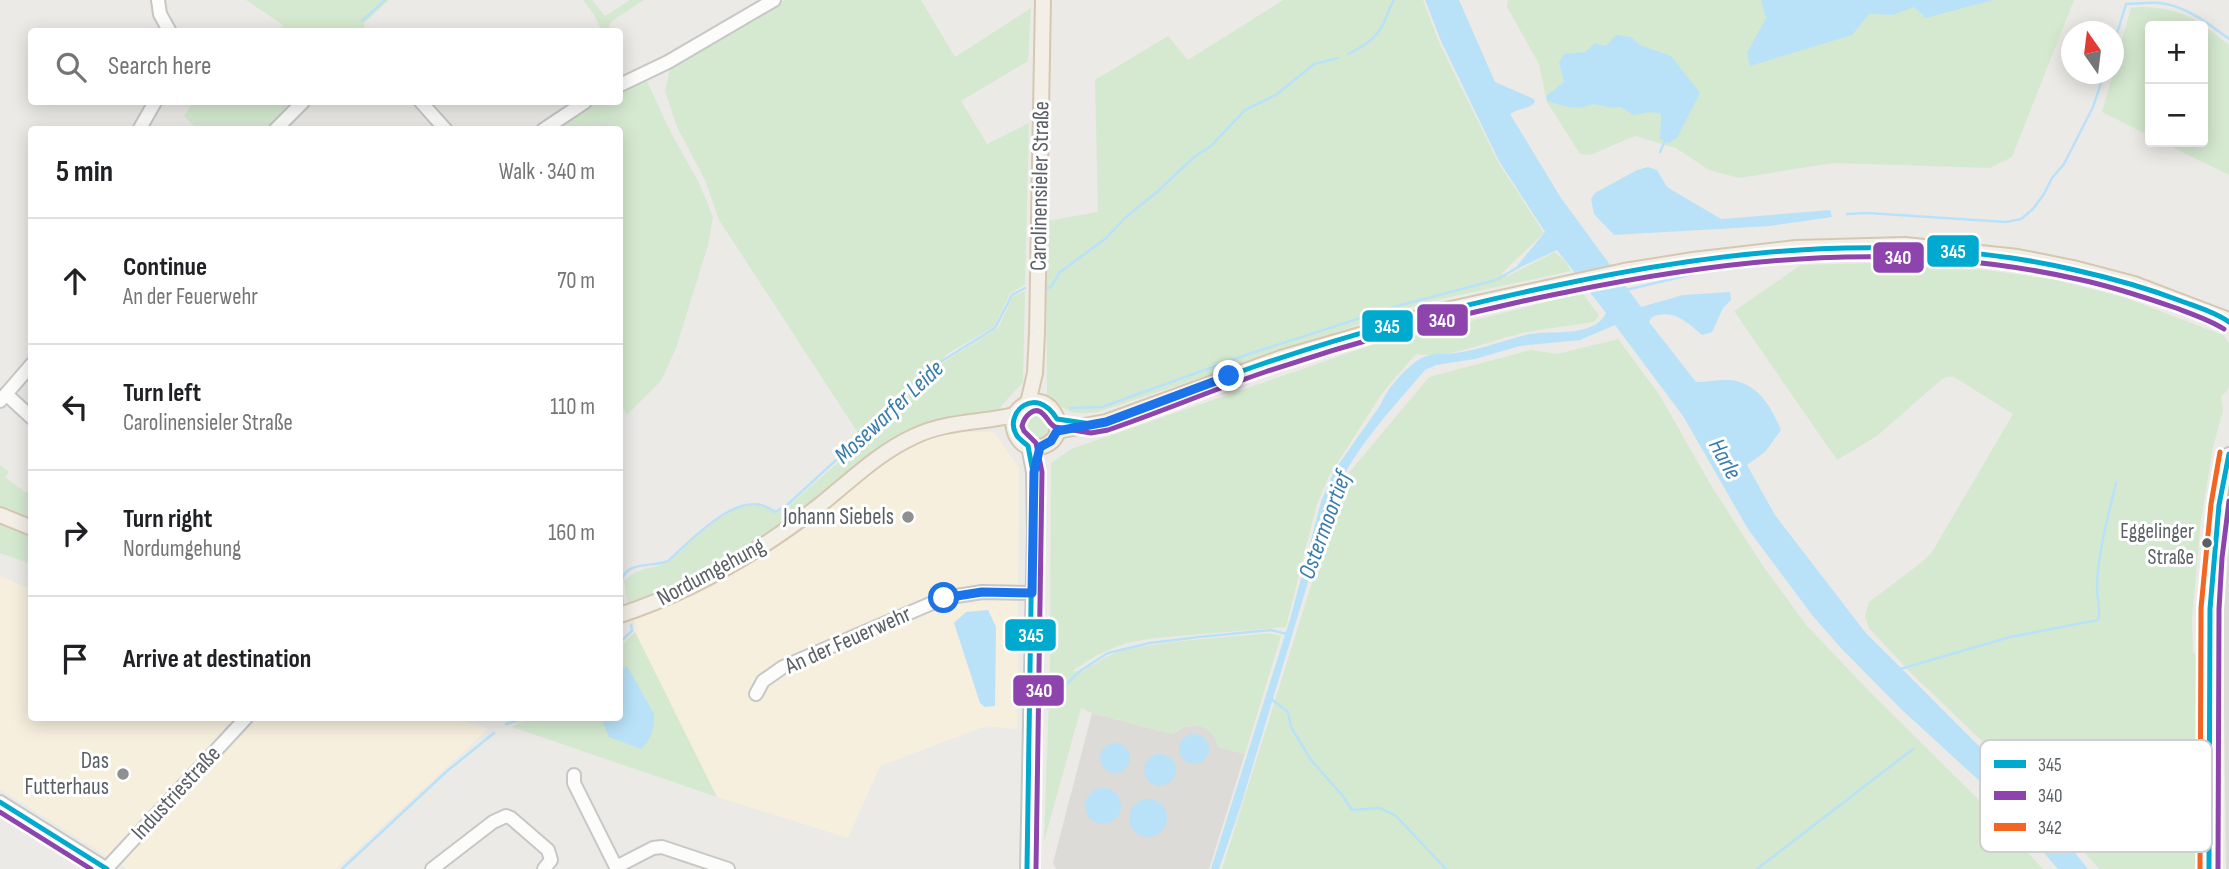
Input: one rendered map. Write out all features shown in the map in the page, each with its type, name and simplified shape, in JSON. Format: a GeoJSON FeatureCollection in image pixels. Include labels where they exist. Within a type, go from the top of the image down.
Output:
{"type":"FeatureCollection","features":[{"type":"Feature","properties":{"kind":"main road","name":"Carolinensieler Straße"},"geometry":{"type":"LineString","coordinates":[[1035,403],[1043,0]]}},
{"type":"Feature","properties":{"kind":"main road"},"geometry":{"type":"LineString","coordinates":[[1057,425],[1106,422],[1281,358],[1392,324],[1624,271],[1797,248],[1931,247],[2018,257],[2073,268],[2142,287],[2228,320]]}},
{"type":"Feature","properties":{"kind":"main road"},"geometry":{"type":"LineString","coordinates":[[1034,446],[1051,441],[1057,425],[1052,409],[1035,403]]}},
{"type":"Feature","properties":{"kind":"main road","name":"Nordumgehung"},"geometry":{"type":"LineString","coordinates":[[623,614],[677,593],[743,559],[774,539],[876,460],[912,437],[943,426],[1014,415],[1035,403]]}},
{"type":"Feature","properties":{"kind":"main road"},"geometry":{"type":"LineString","coordinates":[[1014,415],[1014,432]]}},
{"type":"Feature","properties":{"kind":"main road","name":"Nordumgehung"},"geometry":{"type":"LineString","coordinates":[[978,422],[1014,432],[1022,443],[1034,446]]}},
{"type":"Feature","properties":{"kind":"main road"},"geometry":{"type":"LineString","coordinates":[[0,515],[28,526]]}},
{"type":"Feature","properties":{"kind":"street"},"geometry":{"type":"LineString","coordinates":[[145,0],[160,14],[168,28]]}},
{"type":"Feature","properties":{"kind":"street"},"geometry":{"type":"LineString","coordinates":[[158,0],[160,14]]}},
{"type":"Feature","properties":{"kind":"street"},"geometry":{"type":"LineString","coordinates":[[623,84],[668,62],[774,0]]}},
{"type":"Feature","properties":{"kind":"street"},"geometry":{"type":"LineString","coordinates":[[141,126],[153,105]]}},
{"type":"Feature","properties":{"kind":"street"},"geometry":{"type":"LineString","coordinates":[[279,126],[300,105]]}},
{"type":"Feature","properties":{"kind":"street"},"geometry":{"type":"LineString","coordinates":[[424,105],[442,126]]}},
{"type":"Feature","properties":{"kind":"street"},"geometry":{"type":"LineString","coordinates":[[549,126],[580,105]]}},
{"type":"Feature","properties":{"kind":"street"},"geometry":{"type":"LineString","coordinates":[[28,369],[3,398],[28,415]]}},
{"type":"Feature","properties":{"kind":"street"},"geometry":{"type":"LineString","coordinates":[[1027,869],[1034,446]]}},
{"type":"Feature","properties":{"kind":"street"},"geometry":{"type":"LineString","coordinates":[[2210,740],[2211,595],[2217,514],[2229,454]]}},
{"type":"Feature","properties":{"kind":"street","name":"An der Feuerwehr"},"geometry":{"type":"LineString","coordinates":[[756,694],[763,681],[783,667],[944,598],[982,592],[1032,593]]}},
{"type":"Feature","properties":{"kind":"street","name":"Industriestraße"},"geometry":{"type":"LineString","coordinates":[[107,869],[243,721]]}},
{"type":"Feature","properties":{"kind":"street"},"geometry":{"type":"LineString","coordinates":[[574,775],[574,783],[616,868],[662,846],[728,869]]}},
{"type":"Feature","properties":{"kind":"street"},"geometry":{"type":"LineString","coordinates":[[0,802],[107,869]]}},
{"type":"Feature","properties":{"kind":"street"},"geometry":{"type":"LineString","coordinates":[[432,869],[493,822],[506,816],[548,850],[551,860],[544,869]]}},
{"type":"Feature","properties":{"kind":"shaded area"},"geometry":{"type":"Polygon","coordinates":[[[941,432],[994,432],[1019,468],[1017,729],[986,726],[880,766],[848,838],[717,797],[635,632],[634,618],[732,570],[895,452],[941,432]]]}},
{"type":"Feature","properties":{"kind":"shaded area"},"geometry":{"type":"Polygon","coordinates":[[[2229,544],[2229,869],[2226,869],[2223,625],[2229,544]]]}},
{"type":"Feature","properties":{"kind":"shaded area"},"geometry":{"type":"Polygon","coordinates":[[[0,576],[28,588],[28,721],[462,721],[488,729],[336,869],[127,869],[0,789],[0,576]]]}},
{"type":"Feature","properties":{"kind":"shaded area"},"geometry":{"type":"Polygon","coordinates":[[[1092,713],[1172,734],[1184,727],[1201,725],[1213,734],[1219,747],[1245,754],[1209,869],[1056,869],[1053,863],[1092,713]]]}},
{"type":"Feature","properties":{"kind":"green space"},"geometry":{"type":"Polygon","coordinates":[[[246,0],[389,0],[364,23],[365,28],[281,28],[283,25],[246,0]]]}},
{"type":"Feature","properties":{"kind":"green space"},"geometry":{"type":"Polygon","coordinates":[[[583,0],[592,0],[605,16],[630,0],[644,0],[612,21],[610,28],[601,28],[583,0]]]}},
{"type":"Feature","properties":{"kind":"green space"},"geometry":{"type":"Polygon","coordinates":[[[785,0],[921,0],[955,57],[1031,8],[1028,61],[961,101],[987,144],[1029,123],[1025,284],[1010,294],[994,327],[947,354],[930,377],[907,385],[860,436],[719,220],[705,180],[677,127],[665,91],[671,65],[785,0]]]}},
{"type":"Feature","properties":{"kind":"green space"},"geometry":{"type":"Polygon","coordinates":[[[1283,0],[1423,0],[1439,42],[1498,162],[1544,233],[1501,274],[1508,276],[1555,252],[1571,271],[1423,303],[1098,412],[1075,413],[1065,409],[1047,395],[1046,221],[1098,212],[1095,80],[1168,36],[1188,60],[1283,0]]]}},
{"type":"Feature","properties":{"kind":"green space"},"geometry":{"type":"Polygon","coordinates":[[[1508,0],[2074,0],[2066,21],[2061,21],[2061,33],[2012,157],[1990,168],[1833,163],[1739,178],[1709,170],[1676,148],[1635,136],[1590,155],[1580,154],[1547,102],[1539,64],[1507,7],[1508,0]]]}},
{"type":"Feature","properties":{"kind":"green space"},"geometry":{"type":"Polygon","coordinates":[[[2131,8],[2168,10],[2196,21],[2145,21],[2145,134],[2102,112],[2110,84],[2124,84],[2124,33],[2131,8]]]}},
{"type":"Feature","properties":{"kind":"green space"},"geometry":{"type":"Polygon","coordinates":[[[2208,29],[2229,45],[2229,175],[2172,147],[2208,147],[2208,29]]]}},
{"type":"Feature","properties":{"kind":"green space"},"geometry":{"type":"Polygon","coordinates":[[[645,77],[670,131],[699,183],[713,217],[708,245],[676,348],[661,381],[627,415],[623,408],[623,126],[554,126],[588,105],[623,105],[623,88],[645,77]]]}},
{"type":"Feature","properties":{"kind":"green space"},"geometry":{"type":"Polygon","coordinates":[[[191,105],[296,105],[273,126],[194,126],[184,116],[191,105]]]}},
{"type":"Feature","properties":{"kind":"green space"},"geometry":{"type":"Polygon","coordinates":[[[1801,265],[1935,265],[2057,280],[2126,298],[2223,335],[2229,343],[2229,386],[2221,396],[2223,411],[2213,447],[2201,520],[2192,619],[2193,653],[2202,654],[2202,740],[1981,740],[1869,628],[1865,616],[1869,602],[1932,552],[2013,414],[1954,377],[1947,377],[1877,436],[1837,460],[1734,311],[1801,265]]]}},
{"type":"Feature","properties":{"kind":"green space"},"geometry":{"type":"Polygon","coordinates":[[[1025,291],[1023,382],[1002,405],[996,416],[871,456],[750,546],[683,584],[628,605],[624,581],[640,571],[669,562],[718,519],[747,506],[761,506],[775,513],[787,508],[889,417],[910,390],[932,379],[944,362],[998,328],[1013,296],[1025,291]]]}},
{"type":"Feature","properties":{"kind":"green space"},"geometry":{"type":"Polygon","coordinates":[[[1582,293],[1599,315],[1594,322],[1523,333],[1455,352],[1416,354],[1383,392],[1329,476],[1316,507],[1286,627],[1126,643],[1097,655],[1072,671],[1083,670],[1114,653],[1138,647],[1268,633],[1281,636],[1245,754],[1219,747],[1211,733],[1200,726],[1186,726],[1172,734],[1081,708],[1044,842],[1050,667],[1051,463],[1071,449],[1389,339],[1404,338],[1582,293]]]}},
{"type":"Feature","properties":{"kind":"green space"},"geometry":{"type":"Polygon","coordinates":[[[1618,339],[1659,394],[1712,487],[1763,566],[1807,626],[1980,801],[1980,852],[2027,852],[2043,869],[1222,869],[1315,573],[1333,506],[1347,475],[1429,377],[1531,350],[1557,354],[1618,339]]]}},
{"type":"Feature","properties":{"kind":"green space"},"geometry":{"type":"Polygon","coordinates":[[[1035,408],[1046,413],[1051,424],[1046,435],[1035,440],[1024,435],[1019,424],[1024,413],[1035,408]]]}},
{"type":"Feature","properties":{"kind":"green space"},"geometry":{"type":"Polygon","coordinates":[[[0,465],[9,472],[5,477],[26,493],[28,491],[28,520],[0,508],[0,465]]]}},
{"type":"Feature","properties":{"kind":"green space"},"geometry":{"type":"Polygon","coordinates":[[[0,521],[28,532],[28,563],[0,553],[0,521]]]}},
{"type":"Feature","properties":{"kind":"green space"},"geometry":{"type":"Polygon","coordinates":[[[635,632],[717,797],[512,727],[523,721],[623,721],[623,644],[635,632]]]}},
{"type":"Feature","properties":{"kind":"green space"},"geometry":{"type":"Polygon","coordinates":[[[2084,852],[2203,852],[2203,869],[2099,869],[2084,852]]]}},
{"type":"Feature","properties":{"kind":"water"},"geometry":{"type":"Polygon","coordinates":[[[1425,0],[1459,0],[1495,82],[1534,99],[1532,105],[1510,114],[1561,198],[1641,307],[1683,295],[1730,292],[1731,300],[1723,308],[1712,332],[1702,335],[1691,325],[1667,314],[1652,317],[1649,322],[1696,382],[1736,381],[1752,388],[1764,400],[1781,430],[1765,452],[1747,465],[1775,515],[1865,632],[1980,747],[1980,781],[1901,709],[1812,615],[1748,529],[1683,416],[1615,325],[1580,340],[1520,346],[1475,359],[1436,365],[1425,370],[1361,447],[1333,499],[1241,805],[1219,869],[1211,869],[1291,616],[1321,502],[1334,471],[1388,392],[1405,371],[1424,357],[1471,350],[1530,334],[1582,330],[1600,321],[1606,313],[1557,250],[1523,266],[1517,266],[1545,232],[1499,161],[1441,41],[1425,0]]]}},
{"type":"Feature","properties":{"kind":"water"},"geometry":{"type":"Polygon","coordinates":[[[1761,0],[1993,0],[1926,18],[1914,7],[1893,15],[1869,14],[1852,35],[1750,66],[1747,53],[1766,18],[1761,0]]]}},
{"type":"Feature","properties":{"kind":"water"},"geometry":{"type":"Polygon","coordinates":[[[1616,35],[1631,37],[1640,45],[1671,56],[1700,93],[1677,138],[1668,143],[1660,139],[1661,114],[1651,112],[1633,115],[1621,107],[1593,104],[1581,108],[1568,107],[1547,101],[1546,96],[1564,82],[1559,62],[1564,54],[1585,52],[1595,43],[1606,46],[1616,35]]]}},
{"type":"Feature","properties":{"kind":"water"},"geometry":{"type":"Polygon","coordinates":[[[1648,167],[1657,170],[1667,187],[1721,219],[1830,210],[1832,217],[1770,226],[1614,235],[1594,214],[1591,199],[1595,193],[1637,170],[1648,167]]]}},
{"type":"Feature","properties":{"kind":"water"},"geometry":{"type":"Polygon","coordinates":[[[988,610],[996,627],[995,706],[985,707],[980,703],[954,623],[966,612],[988,610]]]}},
{"type":"Feature","properties":{"kind":"water"},"geometry":{"type":"Polygon","coordinates":[[[627,666],[654,714],[652,733],[641,749],[609,737],[602,721],[623,721],[623,669],[627,666]]]}},
{"type":"Feature","properties":{"kind":"water"},"geometry":{"type":"Polygon","coordinates":[[[1194,734],[1205,738],[1209,749],[1205,760],[1194,764],[1183,760],[1179,749],[1183,738],[1194,734]]]}},
{"type":"Feature","properties":{"kind":"water"},"geometry":{"type":"Polygon","coordinates":[[[1115,743],[1126,747],[1130,758],[1126,769],[1115,773],[1104,769],[1100,758],[1104,747],[1115,743]]]}},
{"type":"Feature","properties":{"kind":"water"},"geometry":{"type":"Polygon","coordinates":[[[1160,754],[1171,759],[1176,770],[1171,781],[1160,786],[1149,781],[1144,770],[1149,759],[1160,754]]]}},
{"type":"Feature","properties":{"kind":"water"},"geometry":{"type":"Polygon","coordinates":[[[1103,788],[1116,793],[1121,806],[1116,819],[1103,824],[1090,819],[1085,806],[1090,793],[1103,788]]]}},
{"type":"Feature","properties":{"kind":"water"},"geometry":{"type":"Polygon","coordinates":[[[1148,799],[1161,805],[1167,818],[1161,831],[1148,837],[1135,831],[1129,818],[1135,805],[1148,799]]]}},
{"type":"Feature","properties":{"kind":"water"},"geometry":{"type":"Polygon","coordinates":[[[2043,852],[2074,852],[2088,869],[2058,869],[2043,852]]]}},
{"type":"Feature","properties":{"kind":"waterway"},"geometry":{"type":"LineString","coordinates":[[362,21],[385,0]]}},
{"type":"Feature","properties":{"kind":"waterway","name":"Mosewarfer Leide"},"geometry":{"type":"LineString","coordinates":[[1348,54],[1379,32],[1394,0]]}},
{"type":"Feature","properties":{"kind":"waterway"},"geometry":{"type":"LineString","coordinates":[[2121,21],[2126,4],[2160,3],[2188,12],[2229,39]]}},
{"type":"Feature","properties":{"kind":"waterway","name":"Mosewarfer Leide"},"geometry":{"type":"LineString","coordinates":[[1043,289],[1051,287],[1060,272],[1105,239],[1194,157],[1211,146],[1245,110],[1276,95],[1314,64],[1338,58]]}},
{"type":"Feature","properties":{"kind":"waterway"},"geometry":{"type":"LineString","coordinates":[[1847,214],[2006,222],[2021,219],[2033,209],[2064,164],[2093,107],[2101,84]]}},
{"type":"Feature","properties":{"kind":"waterway"},"geometry":{"type":"LineString","coordinates":[[1660,152],[1665,141]]}},
{"type":"Feature","properties":{"kind":"waterway"},"geometry":{"type":"LineString","coordinates":[[1626,290],[1697,273],[1834,257],[1981,264],[2090,284]]}},
{"type":"Feature","properties":{"kind":"waterway"},"geometry":{"type":"LineString","coordinates":[[1070,408],[1102,407],[1249,354],[1401,305],[1496,280],[1522,265]]}},
{"type":"Feature","properties":{"kind":"waterway","name":"Mosewarfer Leide"},"geometry":{"type":"LineString","coordinates":[[623,577],[629,569],[668,561],[703,529],[733,510],[747,505],[762,505],[775,512],[786,506],[886,417],[915,382],[931,378],[942,361],[995,328],[1012,295],[1025,288]]}},
{"type":"Feature","properties":{"kind":"waterway"},"geometry":{"type":"LineString","coordinates":[[1900,669],[2010,637],[2098,620],[2099,562],[2116,483]]}},
{"type":"Feature","properties":{"kind":"waterway","name":"Mosewarfer Leide"},"geometry":{"type":"LineString","coordinates":[[623,639],[632,631],[631,625]]}},
{"type":"Feature","properties":{"kind":"waterway"},"geometry":{"type":"LineString","coordinates":[[1053,697],[1080,671],[1108,653],[1150,643],[1199,637],[1271,630],[1287,634]]}},
{"type":"Feature","properties":{"kind":"waterway"},"geometry":{"type":"LineString","coordinates":[[1271,699],[1288,712],[1291,727],[1311,760],[1352,810],[1380,808],[1396,816],[1446,869]]}},
{"type":"Feature","properties":{"kind":"waterway","name":"Mosewarfer Leide"},"geometry":{"type":"LineString","coordinates":[[506,724],[516,721]]}},
{"type":"Feature","properties":{"kind":"waterway","name":"Mosewarfer Leide"},"geometry":{"type":"LineString","coordinates":[[342,869],[446,772],[494,733]]}},
{"type":"Feature","properties":{"kind":"waterway"},"geometry":{"type":"LineString","coordinates":[[1757,869],[1913,749]]}},
{"type":"Feature","properties":{"kind":"transit line","name":"345"},"geometry":{"type":"LineString","coordinates":[[1027,869],[1033,472],[1028,446],[1017,436],[1013,426],[1014,418],[1024,405],[1040,403],[1057,419],[1091,424],[1106,422],[1259,365],[1451,309],[1631,271],[1758,253],[1885,248],[2012,258],[2129,284],[2206,310],[2229,322]]}},
{"type":"Feature","properties":{"kind":"transit line","name":"340"},"geometry":{"type":"LineString","coordinates":[[1036,869],[1042,472],[1036,443],[1022,426],[1033,411],[1040,412],[1055,427],[1091,433],[1108,430],[1265,372],[1377,337],[1453,317],[1631,280],[1758,262],[1885,257],[2012,267],[2115,288],[2207,320],[2224,329]]}},
{"type":"Feature","properties":{"kind":"transit line","name":"342"},"geometry":{"type":"LineString","coordinates":[[2200,740],[2201,608],[2211,504],[2220,452]]}},
{"type":"Feature","properties":{"kind":"transit line","name":"345"},"geometry":{"type":"LineString","coordinates":[[2209,740],[2210,609],[2219,505],[2229,454]]}},
{"type":"Feature","properties":{"kind":"transit line","name":"340"},"geometry":{"type":"LineString","coordinates":[[2218,869],[2219,609],[2229,501]]}},
{"type":"Feature","properties":{"kind":"transit line","name":"345"},"geometry":{"type":"LineString","coordinates":[[0,802],[107,869]]}},
{"type":"Feature","properties":{"kind":"transit line","name":"340"},"geometry":{"type":"LineString","coordinates":[[0,812],[91,869]]}},
{"type":"Feature","properties":{"kind":"transit line","name":"342"},"geometry":{"type":"LineString","coordinates":[[2200,852],[2200,869]]}},
{"type":"Feature","properties":{"kind":"transit line","name":"345"},"geometry":{"type":"LineString","coordinates":[[2209,852],[2209,869]]}},
{"type":"Feature","properties":{"kind":"place","name":"Johann Siebels"},"geometry":{"type":"Point","coordinates":[908,517]}},
{"type":"Feature","properties":{"kind":"place","name":"Eggelinger Straße"},"geometry":{"type":"Point","coordinates":[2207,543]}},
{"type":"Feature","properties":{"kind":"place","name":"Das Futterhaus"},"geometry":{"type":"Point","coordinates":[123,774]}},
{"type":"Feature","properties":{"kind":"route"},"geometry":{"type":"LineString","coordinates":[[944,598],[982,592],[1032,593],[1034,472],[1040,447],[1051,441],[1057,431],[1106,422],[1229,376]]}},
{"type":"Feature","properties":{"kind":"water label","name":"Harle"},"geometry":{"type":"Point","coordinates":[1725,459]}},
{"type":"Feature","properties":{"kind":"water label","name":"Ostermoortief"},"geometry":{"type":"Point","coordinates":[1325,525]}}]}
